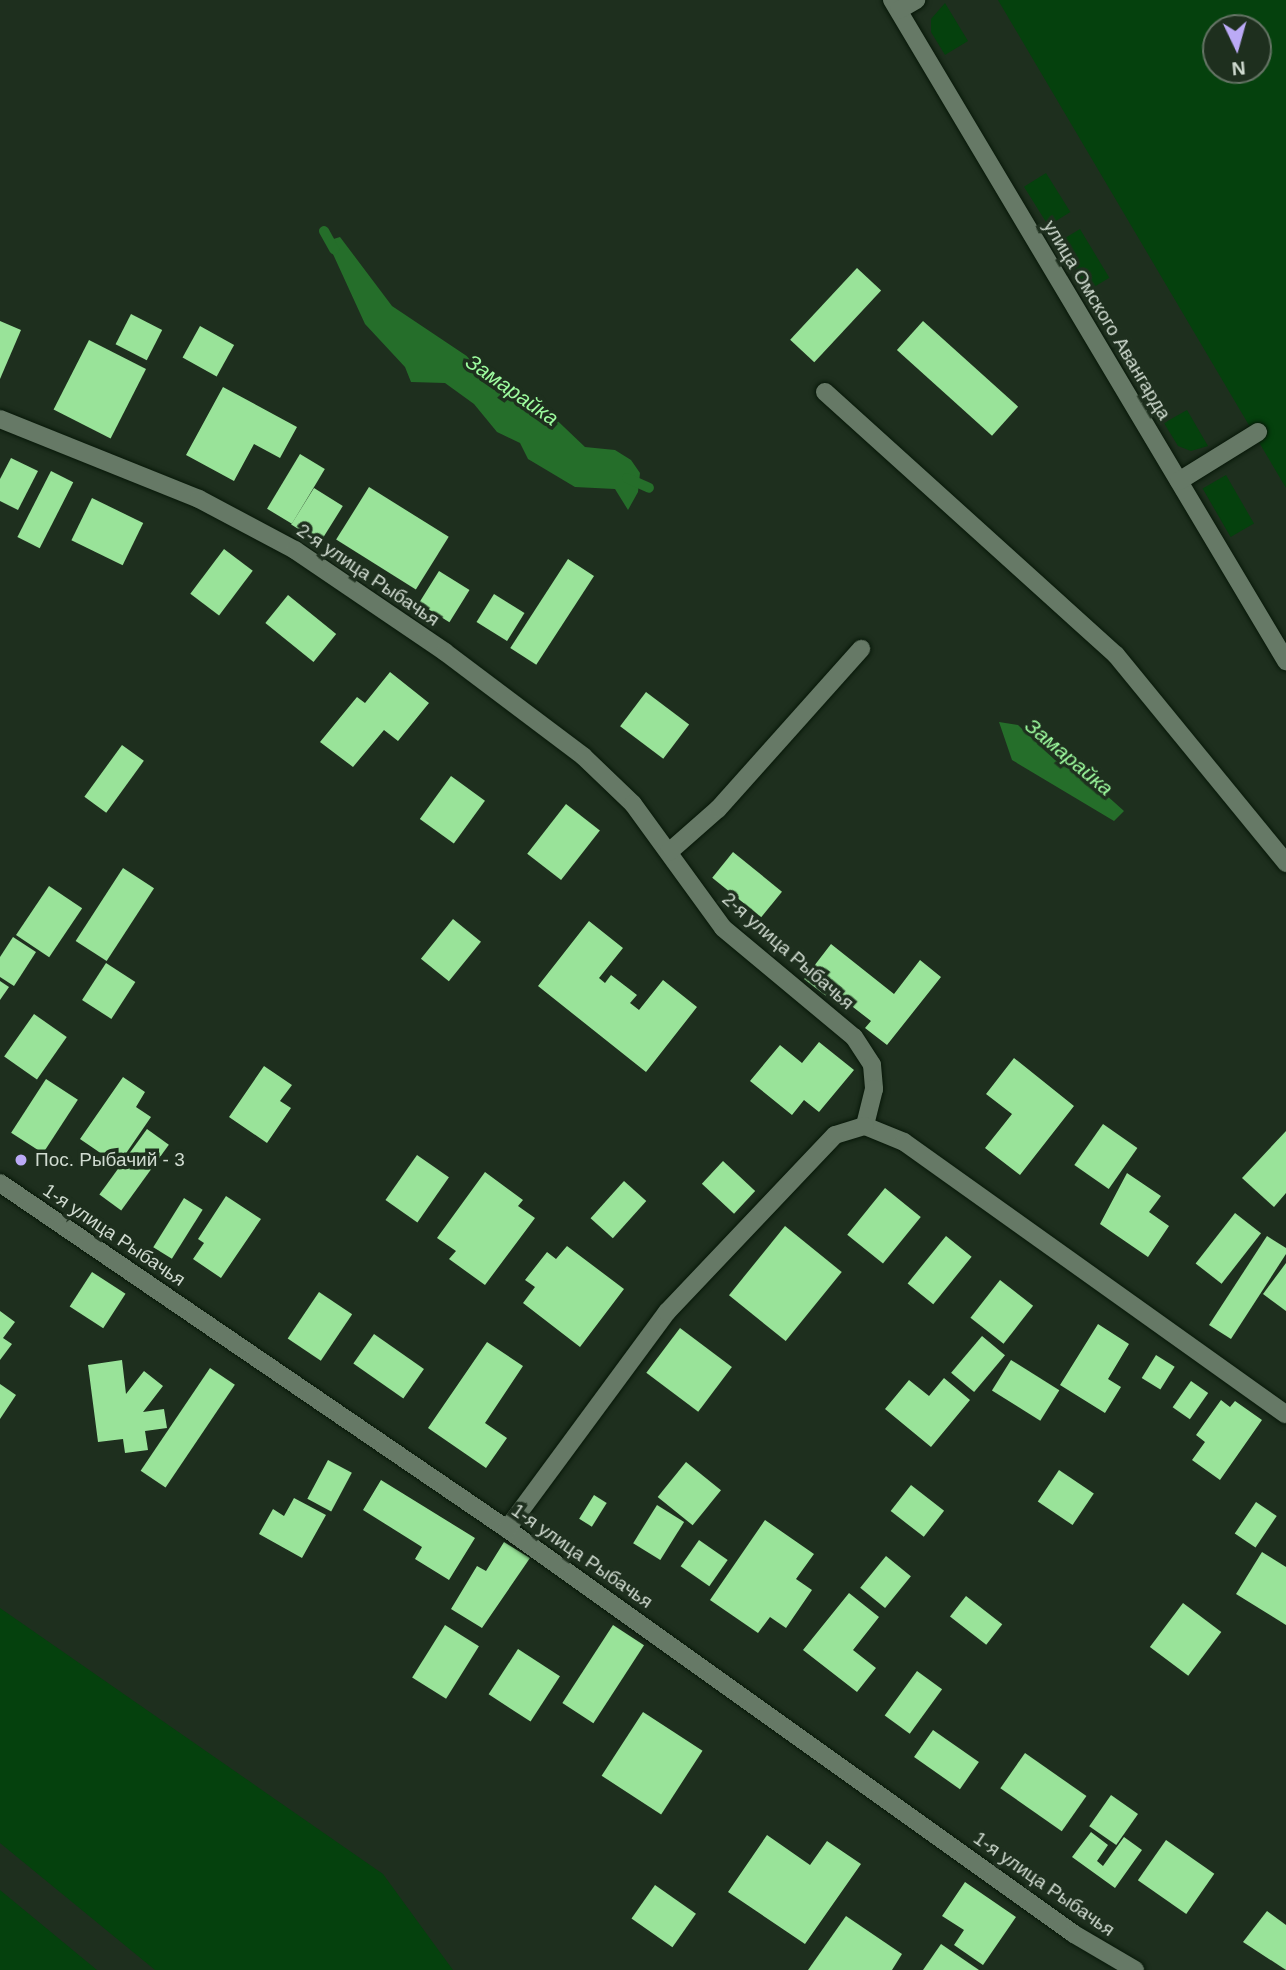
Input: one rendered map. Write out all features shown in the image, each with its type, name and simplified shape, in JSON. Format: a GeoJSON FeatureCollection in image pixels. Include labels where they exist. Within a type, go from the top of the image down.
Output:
{"type":"FeatureCollection","features":[{"type":"Feature","properties":{"kind":"street"},"geometry":{"type":"LineString","coordinates":[[896,5],[916,0]]}},
{"type":"Feature","properties":{"kind":"street","name":"улица Омского Авангарда"},"geometry":{"type":"LineString","coordinates":[[896,5],[1286,661]]}},
{"type":"Feature","properties":{"kind":"street"},"geometry":{"type":"LineString","coordinates":[[825,392],[1116,655],[1286,863]]}},
{"type":"Feature","properties":{"kind":"street","name":"2-я улица Рыбачья"},"geometry":{"type":"LineString","coordinates":[[0,419],[199,499],[295,550],[445,652],[583,756],[633,804],[723,928],[854,1037],[872,1065],[874,1089],[865,1126]]}},
{"type":"Feature","properties":{"kind":"street"},"geometry":{"type":"LineString","coordinates":[[1179,481],[1258,432]]}},
{"type":"Feature","properties":{"kind":"street"},"geometry":{"type":"LineString","coordinates":[[668,852],[718,809],[861,649]]}},
{"type":"Feature","properties":{"kind":"street"},"geometry":{"type":"LineString","coordinates":[[507,1529],[667,1312],[835,1135],[865,1126],[904,1142],[1286,1414]]}},
{"type":"Feature","properties":{"kind":"street","name":"1-я улица Рыбачья"},"geometry":{"type":"LineString","coordinates":[[0,1183],[507,1529],[1074,1934],[1135,1970]]}},
{"type":"Feature","properties":{"kind":"shaded area"},"geometry":{"type":"Polygon","coordinates":[[[998,0],[1286,0],[1286,488],[998,0]]]}},
{"type":"Feature","properties":{"kind":"shaded area"},"geometry":{"type":"Polygon","coordinates":[[[945,3],[968,41],[945,55],[931,32],[931,19],[945,3]]]}},
{"type":"Feature","properties":{"kind":"shaded area"},"geometry":{"type":"Polygon","coordinates":[[[1046,173],[1070,212],[1048,226],[1024,187],[1046,173]]]}},
{"type":"Feature","properties":{"kind":"shaded area"},"geometry":{"type":"Polygon","coordinates":[[[1080,229],[1109,278],[1086,292],[1057,243],[1080,229]]]}},
{"type":"Feature","properties":{"kind":"shaded area"},"geometry":{"type":"Polygon","coordinates":[[[1187,410],[1208,446],[1191,451],[1178,446],[1164,423],[1187,410]]]}},
{"type":"Feature","properties":{"kind":"shaded area"},"geometry":{"type":"Polygon","coordinates":[[[1226,475],[1254,523],[1231,537],[1203,488],[1226,475]]]}},
{"type":"Feature","properties":{"kind":"shaded area"},"geometry":{"type":"Polygon","coordinates":[[[0,1608],[383,1874],[453,1970],[155,1970],[0,1843],[0,1608]]]}},
{"type":"Feature","properties":{"kind":"shaded area"},"geometry":{"type":"Polygon","coordinates":[[[0,1890],[97,1970],[0,1970],[0,1890]]]}},
{"type":"Feature","properties":{"kind":"water"},"geometry":{"type":"Polygon","coordinates":[[[340,237],[392,306],[543,407],[585,447],[615,450],[631,460],[640,473],[638,492],[628,510],[615,489],[575,487],[528,459],[520,443],[497,432],[474,404],[445,383],[411,382],[405,367],[365,324],[327,241],[340,237]]]}},
{"type":"Feature","properties":{"kind":"water"},"geometry":{"type":"Polygon","coordinates":[[[999,722],[1018,725],[1055,760],[1095,785],[1124,811],[1114,821],[1012,760],[999,722]]]}},
{"type":"Feature","properties":{"kind":"building"},"geometry":{"type":"Polygon","coordinates":[[[857,268],[881,291],[814,362],[790,340],[857,268]]]}},
{"type":"Feature","properties":{"kind":"building"},"geometry":{"type":"Polygon","coordinates":[[[131,314],[162,330],[147,360],[116,344],[131,314]]]}},
{"type":"Feature","properties":{"kind":"building"},"geometry":{"type":"Polygon","coordinates":[[[0,321],[21,330],[0,379],[0,321]]]}},
{"type":"Feature","properties":{"kind":"building"},"geometry":{"type":"Polygon","coordinates":[[[923,321],[1018,407],[992,436],[897,350],[923,321]]]}},
{"type":"Feature","properties":{"kind":"building"},"geometry":{"type":"Polygon","coordinates":[[[200,326],[234,345],[217,376],[183,357],[200,326]]]}},
{"type":"Feature","properties":{"kind":"building"},"geometry":{"type":"Polygon","coordinates":[[[89,340],[146,369],[111,439],[54,409],[89,340]]]}},
{"type":"Feature","properties":{"kind":"building"},"geometry":{"type":"Polygon","coordinates":[[[223,387],[297,427],[280,458],[254,444],[234,481],[186,455],[223,387]]]}},
{"type":"Feature","properties":{"kind":"building"},"geometry":{"type":"Polygon","coordinates":[[[300,454],[325,469],[292,524],[267,509],[300,454]]]}},
{"type":"Feature","properties":{"kind":"building"},"geometry":{"type":"Polygon","coordinates":[[[11,458],[38,471],[18,510],[0,501],[0,479],[11,458]]]}},
{"type":"Feature","properties":{"kind":"building"},"geometry":{"type":"Polygon","coordinates":[[[51,471],[73,482],[40,548],[17,537],[51,471]]]}},
{"type":"Feature","properties":{"kind":"building"},"geometry":{"type":"Polygon","coordinates":[[[369,487],[449,537],[416,589],[336,540],[369,487]]]}},
{"type":"Feature","properties":{"kind":"building"},"geometry":{"type":"Polygon","coordinates":[[[314,488],[343,506],[320,542],[291,524],[314,488]]]}},
{"type":"Feature","properties":{"kind":"building"},"geometry":{"type":"Polygon","coordinates":[[[92,498],[143,523],[123,565],[71,540],[92,498]]]}},
{"type":"Feature","properties":{"kind":"building"},"geometry":{"type":"Polygon","coordinates":[[[224,549],[253,571],[219,615],[190,594],[224,549]]]}},
{"type":"Feature","properties":{"kind":"building"},"geometry":{"type":"Polygon","coordinates":[[[568,559],[594,576],[536,665],[510,648],[568,559]]]}},
{"type":"Feature","properties":{"kind":"building"},"geometry":{"type":"Polygon","coordinates":[[[439,571],[470,590],[449,622],[419,603],[439,571]]]}},
{"type":"Feature","properties":{"kind":"building"},"geometry":{"type":"Polygon","coordinates":[[[494,594],[525,613],[507,641],[477,622],[494,594]]]}},
{"type":"Feature","properties":{"kind":"building"},"geometry":{"type":"Polygon","coordinates":[[[288,595],[336,634],[314,662],[265,623],[288,595]]]}},
{"type":"Feature","properties":{"kind":"building"},"geometry":{"type":"Polygon","coordinates":[[[390,672],[429,703],[398,741],[384,730],[353,767],[320,742],[357,697],[365,703],[390,672]]]}},
{"type":"Feature","properties":{"kind":"building"},"geometry":{"type":"Polygon","coordinates":[[[646,692],[689,724],[663,759],[620,726],[646,692]]]}},
{"type":"Feature","properties":{"kind":"building"},"geometry":{"type":"Polygon","coordinates":[[[122,745],[144,761],[106,813],[84,797],[122,745]]]}},
{"type":"Feature","properties":{"kind":"building"},"geometry":{"type":"Polygon","coordinates":[[[451,776],[485,801],[454,844],[420,819],[451,776]]]}},
{"type":"Feature","properties":{"kind":"building"},"geometry":{"type":"Polygon","coordinates":[[[566,804],[600,830],[561,880],[527,854],[566,804]]]}},
{"type":"Feature","properties":{"kind":"building"},"geometry":{"type":"Polygon","coordinates":[[[733,852],[782,892],[761,917],[712,878],[733,852]]]}},
{"type":"Feature","properties":{"kind":"building"},"geometry":{"type":"Polygon","coordinates":[[[123,868],[154,888],[107,961],[76,941],[123,868]]]}},
{"type":"Feature","properties":{"kind":"building"},"geometry":{"type":"Polygon","coordinates":[[[49,886],[82,908],[49,957],[16,935],[49,886]]]}},
{"type":"Feature","properties":{"kind":"building"},"geometry":{"type":"Polygon","coordinates":[[[453,919],[481,942],[449,981],[421,959],[453,919]]]}},
{"type":"Feature","properties":{"kind":"building"},"geometry":{"type":"Polygon","coordinates":[[[589,921],[623,948],[599,978],[605,983],[611,975],[637,995],[630,1003],[639,1010],[663,980],[697,1007],[646,1072],[538,986],[589,921]]]}},
{"type":"Feature","properties":{"kind":"building"},"geometry":{"type":"Polygon","coordinates":[[[13,937],[36,952],[14,986],[0,977],[0,957],[13,937]]]}},
{"type":"Feature","properties":{"kind":"building"},"geometry":{"type":"Polygon","coordinates":[[[831,944],[894,994],[920,960],[941,977],[887,1045],[865,1028],[871,1021],[831,990],[826,996],[804,979],[831,944]]]}},
{"type":"Feature","properties":{"kind":"building"},"geometry":{"type":"Polygon","coordinates":[[[106,963],[135,982],[111,1019],[82,1000],[106,963]]]}},
{"type":"Feature","properties":{"kind":"building"},"geometry":{"type":"Polygon","coordinates":[[[0,981],[9,987],[0,1000],[0,981]]]}},
{"type":"Feature","properties":{"kind":"building"},"geometry":{"type":"Polygon","coordinates":[[[34,1014],[67,1037],[37,1080],[4,1057],[34,1014]]]}},
{"type":"Feature","properties":{"kind":"building"},"geometry":{"type":"Polygon","coordinates":[[[819,1042],[854,1070],[819,1112],[804,1100],[792,1115],[750,1081],[780,1045],[802,1063],[819,1042]]]}},
{"type":"Feature","properties":{"kind":"building"},"geometry":{"type":"Polygon","coordinates":[[[1014,1058],[1074,1106],[1020,1175],[985,1148],[1012,1114],[986,1094],[1014,1058]]]}},
{"type":"Feature","properties":{"kind":"building"},"geometry":{"type":"Polygon","coordinates":[[[264,1066],[292,1085],[280,1101],[291,1108],[267,1143],[229,1117],[264,1066]]]}},
{"type":"Feature","properties":{"kind":"building"},"geometry":{"type":"Polygon","coordinates":[[[123,1077],[145,1092],[136,1107],[151,1117],[118,1165],[80,1139],[123,1077]]]}},
{"type":"Feature","properties":{"kind":"building"},"geometry":{"type":"Polygon","coordinates":[[[46,1079],[78,1100],[43,1153],[11,1133],[46,1079]]]}},
{"type":"Feature","properties":{"kind":"building"},"geometry":{"type":"Polygon","coordinates":[[[1103,1124],[1137,1148],[1109,1189],[1074,1165],[1103,1124]]]}},
{"type":"Feature","properties":{"kind":"building"},"geometry":{"type":"Polygon","coordinates":[[[147,1129],[169,1145],[121,1210],[99,1195],[147,1129]]]}},
{"type":"Feature","properties":{"kind":"building"},"geometry":{"type":"Polygon","coordinates":[[[1286,1131],[1286,1193],[1274,1207],[1242,1178],[1286,1131]]]}},
{"type":"Feature","properties":{"kind":"building"},"geometry":{"type":"Polygon","coordinates":[[[417,1155],[449,1177],[417,1222],[385,1200],[417,1155]]]}},
{"type":"Feature","properties":{"kind":"building"},"geometry":{"type":"Polygon","coordinates":[[[723,1161],[755,1191],[734,1214],[702,1184],[723,1161]]]}},
{"type":"Feature","properties":{"kind":"building"},"geometry":{"type":"Polygon","coordinates":[[[485,1172],[523,1200],[518,1206],[535,1218],[485,1285],[449,1259],[456,1251],[437,1238],[485,1172]]]}},
{"type":"Feature","properties":{"kind":"building"},"geometry":{"type":"Polygon","coordinates":[[[1127,1173],[1161,1196],[1149,1212],[1169,1226],[1148,1257],[1100,1224],[1127,1173]]]}},
{"type":"Feature","properties":{"kind":"building"},"geometry":{"type":"Polygon","coordinates":[[[624,1181],[646,1201],[613,1238],[591,1218],[624,1181]]]}},
{"type":"Feature","properties":{"kind":"building"},"geometry":{"type":"Polygon","coordinates":[[[885,1188],[921,1217],[883,1264],[847,1235],[885,1188]]]}},
{"type":"Feature","properties":{"kind":"building"},"geometry":{"type":"Polygon","coordinates":[[[226,1196],[261,1219],[221,1278],[193,1259],[204,1243],[198,1239],[226,1196]]]}},
{"type":"Feature","properties":{"kind":"building"},"geometry":{"type":"Polygon","coordinates":[[[184,1198],[203,1210],[172,1259],[153,1247],[184,1198]]]}},
{"type":"Feature","properties":{"kind":"building"},"geometry":{"type":"Polygon","coordinates":[[[1235,1213],[1261,1233],[1222,1284],[1196,1263],[1235,1213]]]}},
{"type":"Feature","properties":{"kind":"building"},"geometry":{"type":"Polygon","coordinates":[[[785,1226],[842,1272],[786,1341],[729,1295],[785,1226]]]}},
{"type":"Feature","properties":{"kind":"building"},"geometry":{"type":"Polygon","coordinates":[[[946,1236],[972,1257],[933,1304],[908,1283],[946,1236]]]}},
{"type":"Feature","properties":{"kind":"building"},"geometry":{"type":"Polygon","coordinates":[[[1267,1236],[1286,1248],[1286,1254],[1231,1339],[1209,1325],[1267,1236]]]}},
{"type":"Feature","properties":{"kind":"building"},"geometry":{"type":"Polygon","coordinates":[[[567,1246],[624,1289],[580,1347],[523,1303],[535,1287],[525,1280],[547,1252],[556,1259],[567,1246]]]}},
{"type":"Feature","properties":{"kind":"building"},"geometry":{"type":"Polygon","coordinates":[[[1286,1263],[1286,1311],[1263,1294],[1286,1263]]]}},
{"type":"Feature","properties":{"kind":"building"},"geometry":{"type":"Polygon","coordinates":[[[92,1272],[126,1294],[103,1328],[70,1306],[92,1272]]]}},
{"type":"Feature","properties":{"kind":"building"},"geometry":{"type":"Polygon","coordinates":[[[1000,1280],[1033,1306],[1004,1344],[970,1318],[1000,1280]]]}},
{"type":"Feature","properties":{"kind":"building"},"geometry":{"type":"Polygon","coordinates":[[[319,1292],[352,1314],[321,1361],[288,1338],[319,1292]]]}},
{"type":"Feature","properties":{"kind":"building"},"geometry":{"type":"Polygon","coordinates":[[[0,1311],[15,1322],[3,1338],[12,1344],[0,1360],[0,1311]]]}},
{"type":"Feature","properties":{"kind":"building"},"geometry":{"type":"Polygon","coordinates":[[[1098,1324],[1129,1344],[1108,1379],[1121,1387],[1105,1413],[1060,1385],[1098,1324]]]}},
{"type":"Feature","properties":{"kind":"building"},"geometry":{"type":"Polygon","coordinates":[[[680,1328],[732,1367],[698,1412],[646,1373],[680,1328]]]}},
{"type":"Feature","properties":{"kind":"building"},"geometry":{"type":"Polygon","coordinates":[[[374,1334],[424,1369],[403,1398],[353,1363],[374,1334]]]}},
{"type":"Feature","properties":{"kind":"building"},"geometry":{"type":"Polygon","coordinates":[[[982,1336],[1005,1355],[974,1392],[951,1373],[982,1336]]]}},
{"type":"Feature","properties":{"kind":"building"},"geometry":{"type":"Polygon","coordinates":[[[487,1342],[523,1366],[485,1423],[507,1438],[486,1468],[428,1428],[487,1342]]]}},
{"type":"Feature","properties":{"kind":"building"},"geometry":{"type":"Polygon","coordinates":[[[1156,1355],[1175,1367],[1160,1390],[1142,1378],[1156,1355]]]}},
{"type":"Feature","properties":{"kind":"building"},"geometry":{"type":"Polygon","coordinates":[[[122,1360],[126,1394],[144,1371],[163,1386],[143,1412],[164,1409],[167,1428],[145,1431],[148,1450],[125,1453],[123,1439],[98,1442],[88,1365],[122,1360]]]}},
{"type":"Feature","properties":{"kind":"building"},"geometry":{"type":"Polygon","coordinates":[[[1011,1360],[1059,1390],[1040,1421],[992,1391],[1011,1360]]]}},
{"type":"Feature","properties":{"kind":"building"},"geometry":{"type":"Polygon","coordinates":[[[210,1368],[235,1385],[166,1488],[141,1471],[210,1368]]]}},
{"type":"Feature","properties":{"kind":"building"},"geometry":{"type":"Polygon","coordinates":[[[944,1378],[970,1400],[931,1447],[885,1409],[909,1380],[929,1396],[944,1378]]]}},
{"type":"Feature","properties":{"kind":"building"},"geometry":{"type":"Polygon","coordinates":[[[1191,1381],[1208,1393],[1190,1419],[1173,1407],[1191,1381]]]}},
{"type":"Feature","properties":{"kind":"building"},"geometry":{"type":"Polygon","coordinates":[[[0,1384],[16,1395],[0,1419],[0,1384]]]}},
{"type":"Feature","properties":{"kind":"building"},"geometry":{"type":"Polygon","coordinates":[[[1221,1400],[1230,1407],[1235,1401],[1262,1420],[1220,1480],[1192,1460],[1205,1442],[1196,1435],[1221,1400]]]}},
{"type":"Feature","properties":{"kind":"building"},"geometry":{"type":"Polygon","coordinates":[[[328,1460],[352,1473],[331,1512],[307,1499],[328,1460]]]}},
{"type":"Feature","properties":{"kind":"building"},"geometry":{"type":"Polygon","coordinates":[[[686,1462],[721,1490],[693,1525],[658,1497],[686,1462]]]}},
{"type":"Feature","properties":{"kind":"building"},"geometry":{"type":"Polygon","coordinates":[[[1059,1470],[1094,1493],[1073,1525],[1038,1502],[1059,1470]]]}},
{"type":"Feature","properties":{"kind":"building"},"geometry":{"type":"Polygon","coordinates":[[[381,1480],[475,1538],[449,1580],[415,1559],[422,1547],[363,1510],[381,1480]]]}},
{"type":"Feature","properties":{"kind":"building"},"geometry":{"type":"Polygon","coordinates":[[[911,1485],[944,1511],[924,1537],[891,1511],[911,1485]]]}},
{"type":"Feature","properties":{"kind":"building"},"geometry":{"type":"Polygon","coordinates":[[[594,1495],[607,1503],[592,1527],[579,1519],[594,1495]]]}},
{"type":"Feature","properties":{"kind":"building"},"geometry":{"type":"Polygon","coordinates":[[[294,1498],[326,1515],[302,1558],[259,1534],[273,1509],[284,1516],[294,1498]]]}},
{"type":"Feature","properties":{"kind":"building"},"geometry":{"type":"Polygon","coordinates":[[[1256,1502],[1277,1516],[1255,1547],[1235,1534],[1256,1502]]]}},
{"type":"Feature","properties":{"kind":"building"},"geometry":{"type":"Polygon","coordinates":[[[657,1505],[684,1522],[660,1560],[633,1543],[657,1505]]]}},
{"type":"Feature","properties":{"kind":"building"},"geometry":{"type":"Polygon","coordinates":[[[765,1520],[814,1554],[796,1579],[812,1590],[786,1628],[770,1617],[758,1633],[710,1600],[765,1520]]]}},
{"type":"Feature","properties":{"kind":"building"},"geometry":{"type":"Polygon","coordinates":[[[699,1540],[728,1560],[709,1586],[681,1566],[699,1540]]]}},
{"type":"Feature","properties":{"kind":"building"},"geometry":{"type":"Polygon","coordinates":[[[504,1542],[530,1558],[482,1628],[451,1609],[477,1566],[486,1571],[504,1542]]]}},
{"type":"Feature","properties":{"kind":"building"},"geometry":{"type":"Polygon","coordinates":[[[1262,1552],[1286,1567],[1286,1625],[1236,1594],[1262,1552]]]}},
{"type":"Feature","properties":{"kind":"building"},"geometry":{"type":"Polygon","coordinates":[[[886,1556],[911,1576],[885,1608],[860,1588],[886,1556]]]}},
{"type":"Feature","properties":{"kind":"building"},"geometry":{"type":"Polygon","coordinates":[[[849,1593],[879,1617],[853,1650],[876,1668],[857,1692],[803,1650],[849,1593]]]}},
{"type":"Feature","properties":{"kind":"building"},"geometry":{"type":"Polygon","coordinates":[[[966,1596],[1002,1624],[986,1645],[950,1616],[966,1596]]]}},
{"type":"Feature","properties":{"kind":"building"},"geometry":{"type":"Polygon","coordinates":[[[1183,1603],[1221,1632],[1188,1676],[1150,1647],[1183,1603]]]}},
{"type":"Feature","properties":{"kind":"building"},"geometry":{"type":"Polygon","coordinates":[[[445,1625],[479,1646],[446,1699],[412,1678],[445,1625]]]}},
{"type":"Feature","properties":{"kind":"building"},"geometry":{"type":"Polygon","coordinates":[[[613,1625],[644,1645],[593,1723],[562,1703],[613,1625]]]}},
{"type":"Feature","properties":{"kind":"building"},"geometry":{"type":"Polygon","coordinates":[[[518,1649],[560,1676],[531,1722],[489,1694],[518,1649]]]}},
{"type":"Feature","properties":{"kind":"building"},"geometry":{"type":"Polygon","coordinates":[[[917,1671],[942,1689],[910,1734],[885,1715],[917,1671]]]}},
{"type":"Feature","properties":{"kind":"building"},"geometry":{"type":"Polygon","coordinates":[[[643,1712],[703,1751],[661,1814],[602,1776],[643,1712]]]}},
{"type":"Feature","properties":{"kind":"building"},"geometry":{"type":"Polygon","coordinates":[[[933,1730],[979,1762],[960,1789],[914,1757],[933,1730]]]}},
{"type":"Feature","properties":{"kind":"building"},"geometry":{"type":"Polygon","coordinates":[[[1025,1753],[1086,1796],[1062,1831],[1000,1788],[1025,1753]]]}},
{"type":"Feature","properties":{"kind":"building"},"geometry":{"type":"Polygon","coordinates":[[[1111,1795],[1138,1814],[1116,1845],[1089,1826],[1111,1795]]]}},
{"type":"Feature","properties":{"kind":"building"},"geometry":{"type":"Polygon","coordinates":[[[1091,1832],[1108,1845],[1097,1861],[1103,1866],[1124,1837],[1142,1850],[1115,1888],[1072,1857],[1091,1832]]]}},
{"type":"Feature","properties":{"kind":"building"},"geometry":{"type":"Polygon","coordinates":[[[767,1835],[810,1865],[827,1841],[861,1864],[805,1944],[728,1892],[767,1835]]]}},
{"type":"Feature","properties":{"kind":"building"},"geometry":{"type":"Polygon","coordinates":[[[1166,1840],[1214,1874],[1186,1914],[1138,1880],[1166,1840]]]}},
{"type":"Feature","properties":{"kind":"building"},"geometry":{"type":"Polygon","coordinates":[[[965,1882],[1016,1917],[983,1965],[954,1945],[964,1930],[942,1916],[965,1882]]]}},
{"type":"Feature","properties":{"kind":"building"},"geometry":{"type":"Polygon","coordinates":[[[655,1885],[696,1914],[672,1947],[631,1919],[655,1885]]]}},
{"type":"Feature","properties":{"kind":"building"},"geometry":{"type":"Polygon","coordinates":[[[1267,1911],[1286,1925],[1286,1970],[1243,1942],[1267,1911]]]}},
{"type":"Feature","properties":{"kind":"building"},"geometry":{"type":"Polygon","coordinates":[[[846,1916],[902,1954],[892,1970],[808,1970],[846,1916]]]}},
{"type":"Feature","properties":{"kind":"building"},"geometry":{"type":"Polygon","coordinates":[[[941,1944],[979,1970],[923,1970],[941,1944]]]}},
{"type":"Feature","properties":{"kind":"waterway","name":"Замарайка"},"geometry":{"type":"LineString","coordinates":[[324,231],[334,249]]}},
{"type":"Feature","properties":{"kind":"waterway","name":"Замарайка"},"geometry":{"type":"LineString","coordinates":[[627,478],[649,488]]}},
{"type":"Feature","properties":{"kind":"place","name":"Пос. Рыбачий - 3"},"geometry":{"type":"Point","coordinates":[21,1160]}}]}
